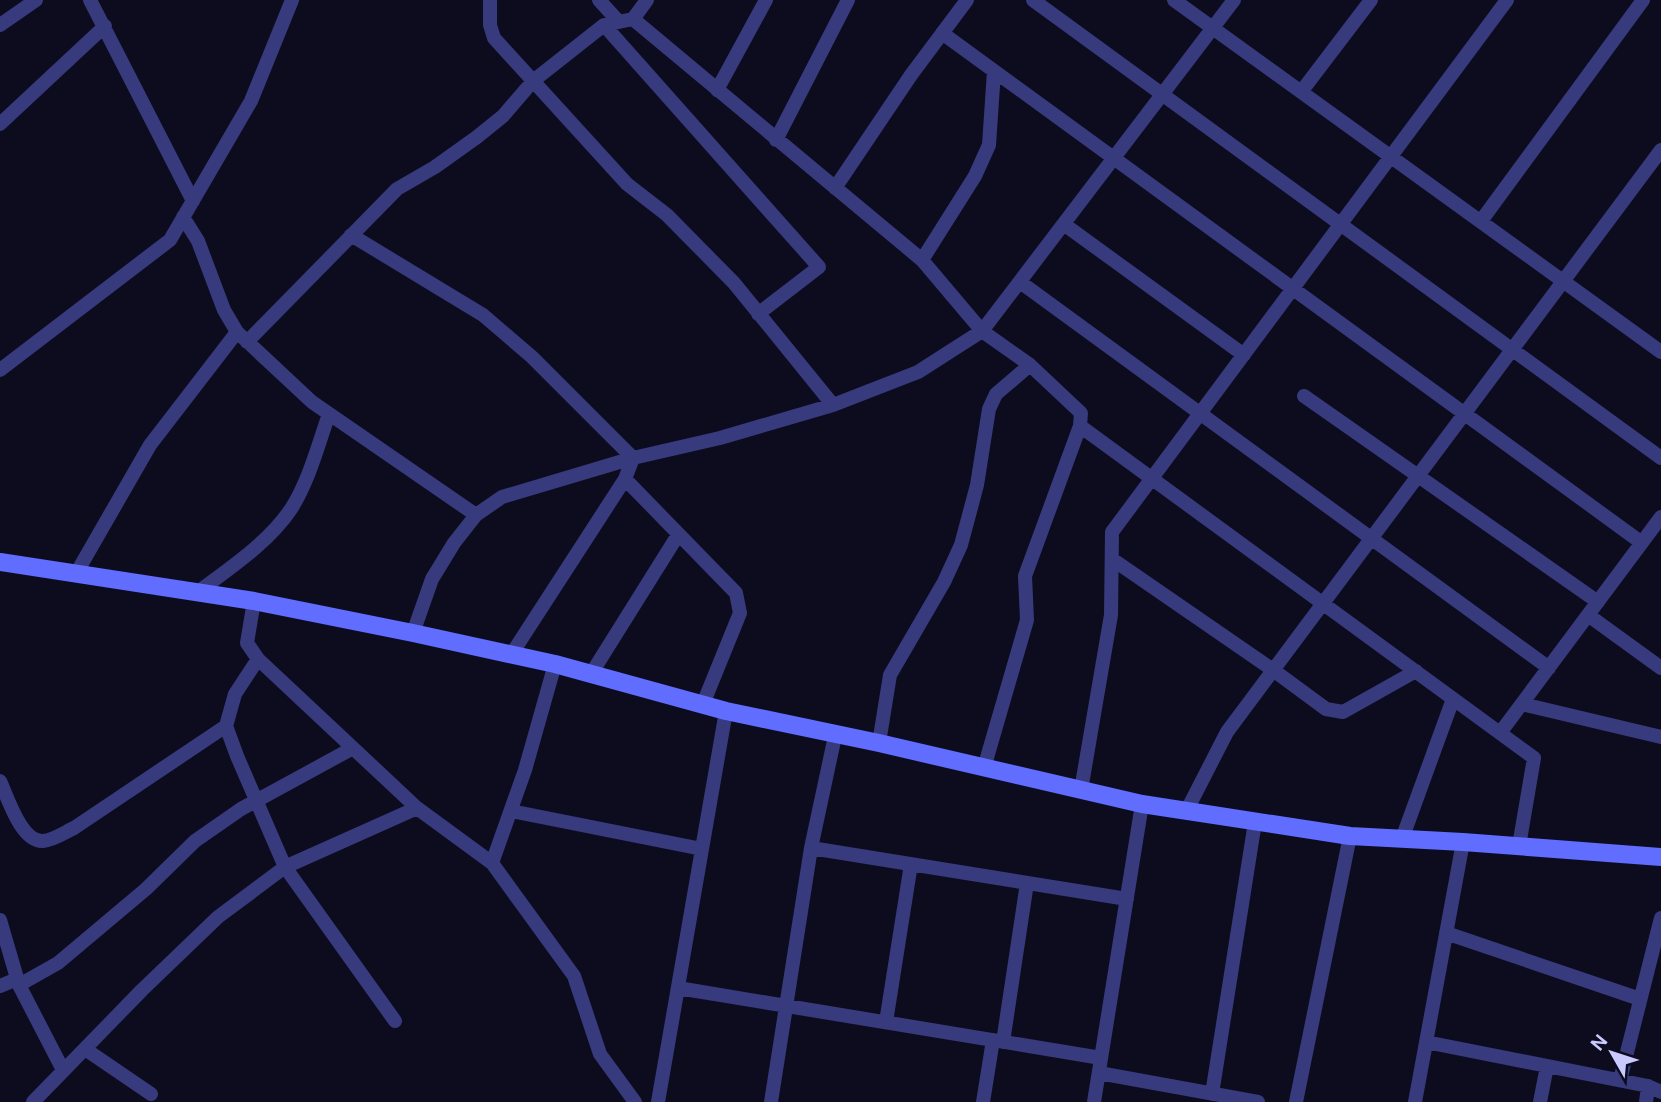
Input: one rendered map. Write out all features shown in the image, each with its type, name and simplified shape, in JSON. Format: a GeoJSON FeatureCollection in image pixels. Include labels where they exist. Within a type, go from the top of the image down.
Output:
{"type":"FeatureCollection","features":[{"type":"Feature","properties":{"kind":"main road"},"geometry":{"type":"LineString","coordinates":[[0,562],[254,601],[413,633],[555,664],[726,711],[1142,804],[1350,836],[1660,853]]}},
{"type":"Feature","properties":{"kind":"street"},"geometry":{"type":"LineString","coordinates":[[0,25],[36,0]]}},
{"type":"Feature","properties":{"kind":"street"},"geometry":{"type":"LineString","coordinates":[[90,0],[193,201]]}},
{"type":"Feature","properties":{"kind":"street"},"geometry":{"type":"LineString","coordinates":[[0,370],[170,240],[251,100],[292,0]]}},
{"type":"Feature","properties":{"kind":"street"},"geometry":{"type":"LineString","coordinates":[[490,0],[490,25],[494,38],[627,184],[667,215],[734,283],[833,405]]}},
{"type":"Feature","properties":{"kind":"street"},"geometry":{"type":"LineString","coordinates":[[599,0],[717,90],[922,260],[982,331],[1030,365],[1082,413],[1080,426],[1025,576],[1027,620],[984,768]]}},
{"type":"Feature","properties":{"kind":"street"},"geometry":{"type":"LineString","coordinates":[[77,572],[150,445],[242,337],[397,189],[445,159],[503,116],[533,81],[604,25],[626,20],[646,0]]}},
{"type":"Feature","properties":{"kind":"street"},"geometry":{"type":"LineString","coordinates":[[717,90],[766,0]]}},
{"type":"Feature","properties":{"kind":"street"},"geometry":{"type":"LineString","coordinates":[[775,139],[848,0]]}},
{"type":"Feature","properties":{"kind":"street"},"geometry":{"type":"LineString","coordinates":[[835,188],[911,75],[967,0]]}},
{"type":"Feature","properties":{"kind":"street"},"geometry":{"type":"LineString","coordinates":[[1033,0],[1661,458]]}},
{"type":"Feature","properties":{"kind":"street"},"geometry":{"type":"LineString","coordinates":[[1174,0],[1480,222],[1659,345]]}},
{"type":"Feature","properties":{"kind":"street"},"geometry":{"type":"LineString","coordinates":[[413,633],[432,579],[454,543],[476,515],[502,497],[633,458],[720,438],[833,405],[918,372],[982,331],[1234,0]]}},
{"type":"Feature","properties":{"kind":"street"},"geometry":{"type":"LineString","coordinates":[[1301,92],[1371,0]]}},
{"type":"Feature","properties":{"kind":"street"},"geometry":{"type":"LineString","coordinates":[[1081,790],[1111,615],[1112,532],[1507,0]]}},
{"type":"Feature","properties":{"kind":"street"},"geometry":{"type":"LineString","coordinates":[[1480,222],[1643,0]]}},
{"type":"Feature","properties":{"kind":"street"},"geometry":{"type":"LineString","coordinates":[[604,25],[819,267],[758,314]]}},
{"type":"Feature","properties":{"kind":"street"},"geometry":{"type":"LineString","coordinates":[[0,124],[105,26]]}},
{"type":"Feature","properties":{"kind":"street"},"geometry":{"type":"LineString","coordinates":[[942,33],[1642,543]]}},
{"type":"Feature","properties":{"kind":"street"},"geometry":{"type":"LineString","coordinates":[[922,260],[975,176],[989,145],[994,71]]}},
{"type":"Feature","properties":{"kind":"street"},"geometry":{"type":"LineString","coordinates":[[1187,810],[1227,732],[1661,150]]}},
{"type":"Feature","properties":{"kind":"street"},"geometry":{"type":"LineString","coordinates":[[183,217],[198,241],[224,310],[242,337],[312,402],[476,515]]}},
{"type":"Feature","properties":{"kind":"street"},"geometry":{"type":"LineString","coordinates":[[1065,225],[1244,355]]}},
{"type":"Feature","properties":{"kind":"street"},"geometry":{"type":"LineString","coordinates":[[351,235],[483,316],[532,357],[633,458]]}},
{"type":"Feature","properties":{"kind":"street"},"geometry":{"type":"LineString","coordinates":[[1020,282],[1549,668]]}},
{"type":"Feature","properties":{"kind":"street"},"geometry":{"type":"LineString","coordinates":[[878,743],[890,675],[944,582],[961,545],[977,485],[989,409],[996,394],[1030,365]]}},
{"type":"Feature","properties":{"kind":"street"},"geometry":{"type":"LineString","coordinates":[[1304,396],[1598,602]]}},
{"type":"Feature","properties":{"kind":"street"},"geometry":{"type":"LineString","coordinates":[[198,592],[256,548],[290,510],[304,484],[329,414]]}},
{"type":"Feature","properties":{"kind":"street"},"geometry":{"type":"LineString","coordinates":[[1080,426],[1534,758],[1519,846]]}},
{"type":"Feature","properties":{"kind":"street"},"geometry":{"type":"LineString","coordinates":[[510,655],[625,479],[633,458]]}},
{"type":"Feature","properties":{"kind":"street"},"geometry":{"type":"LineString","coordinates":[[625,479],[736,593],[740,613],[703,704]]}},
{"type":"Feature","properties":{"kind":"street"},"geometry":{"type":"LineString","coordinates":[[1500,733],[1661,517]]}},
{"type":"Feature","properties":{"kind":"street"},"geometry":{"type":"LineString","coordinates":[[591,674],[678,535]]}},
{"type":"Feature","properties":{"kind":"street"},"geometry":{"type":"LineString","coordinates":[[1112,559],[1326,709],[1343,712],[1416,671]]}},
{"type":"Feature","properties":{"kind":"street"},"geometry":{"type":"LineString","coordinates":[[254,601],[247,643],[258,659],[417,808],[492,863],[574,976],[600,1054],[635,1102]]}},
{"type":"Feature","properties":{"kind":"street"},"geometry":{"type":"LineString","coordinates":[[1588,615],[1661,668]]}},
{"type":"Feature","properties":{"kind":"street"},"geometry":{"type":"LineString","coordinates":[[258,659],[235,694],[226,726],[285,867],[395,1021]]}},
{"type":"Feature","properties":{"kind":"street"},"geometry":{"type":"LineString","coordinates":[[492,863],[526,771],[555,664]]}},
{"type":"Feature","properties":{"kind":"street"},"geometry":{"type":"LineString","coordinates":[[1402,839],[1453,699]]}},
{"type":"Feature","properties":{"kind":"street"},"geometry":{"type":"LineString","coordinates":[[1521,704],[1661,737]]}},
{"type":"Feature","properties":{"kind":"street"},"geometry":{"type":"LineString","coordinates":[[658,1102],[726,711]]}},
{"type":"Feature","properties":{"kind":"street"},"geometry":{"type":"LineString","coordinates":[[0,781],[24,833],[41,841],[55,838],[226,726]]}},
{"type":"Feature","properties":{"kind":"street"},"geometry":{"type":"LineString","coordinates":[[771,1102],[811,848],[835,736]]}},
{"type":"Feature","properties":{"kind":"street"},"geometry":{"type":"LineString","coordinates":[[0,986],[18,982],[58,963],[146,890],[195,841],[256,799],[353,748]]}},
{"type":"Feature","properties":{"kind":"street"},"geometry":{"type":"LineString","coordinates":[[1094,1102],[1142,804]]}},
{"type":"Feature","properties":{"kind":"street"},"geometry":{"type":"LineString","coordinates":[[33,1102],[142,990],[218,917],[285,867],[417,808]]}},
{"type":"Feature","properties":{"kind":"street"},"geometry":{"type":"LineString","coordinates":[[511,810],[702,849]]}},
{"type":"Feature","properties":{"kind":"street"},"geometry":{"type":"LineString","coordinates":[[1212,1094],[1255,822]]}},
{"type":"Feature","properties":{"kind":"street"},"geometry":{"type":"LineString","coordinates":[[1296,1102],[1350,836]]}},
{"type":"Feature","properties":{"kind":"street"},"geometry":{"type":"LineString","coordinates":[[1415,1102],[1463,842]]}},
{"type":"Feature","properties":{"kind":"street"},"geometry":{"type":"LineString","coordinates":[[811,848],[1127,899]]}},
{"type":"Feature","properties":{"kind":"street"},"geometry":{"type":"LineString","coordinates":[[886,1022],[911,864]]}},
{"type":"Feature","properties":{"kind":"street"},"geometry":{"type":"LineString","coordinates":[[983,1102],[998,1041],[1027,883]]}},
{"type":"Feature","properties":{"kind":"street"},"geometry":{"type":"LineString","coordinates":[[0,920],[18,982],[63,1070]]}},
{"type":"Feature","properties":{"kind":"street"},"geometry":{"type":"LineString","coordinates":[[1620,1080],[1661,920]]}},
{"type":"Feature","properties":{"kind":"street"},"geometry":{"type":"LineString","coordinates":[[1446,933],[1640,999]]}},
{"type":"Feature","properties":{"kind":"street"},"geometry":{"type":"LineString","coordinates":[[678,988],[1101,1058]]}},
{"type":"Feature","properties":{"kind":"street"},"geometry":{"type":"LineString","coordinates":[[1426,1042],[1655,1089],[1646,1102]]}},
{"type":"Feature","properties":{"kind":"street"},"geometry":{"type":"LineString","coordinates":[[85,1049],[151,1094]]}},
{"type":"Feature","properties":{"kind":"street"},"geometry":{"type":"LineString","coordinates":[[1541,1102],[1547,1066]]}},
{"type":"Feature","properties":{"kind":"street"},"geometry":{"type":"LineString","coordinates":[[1098,1073],[1258,1102]]}}]}
